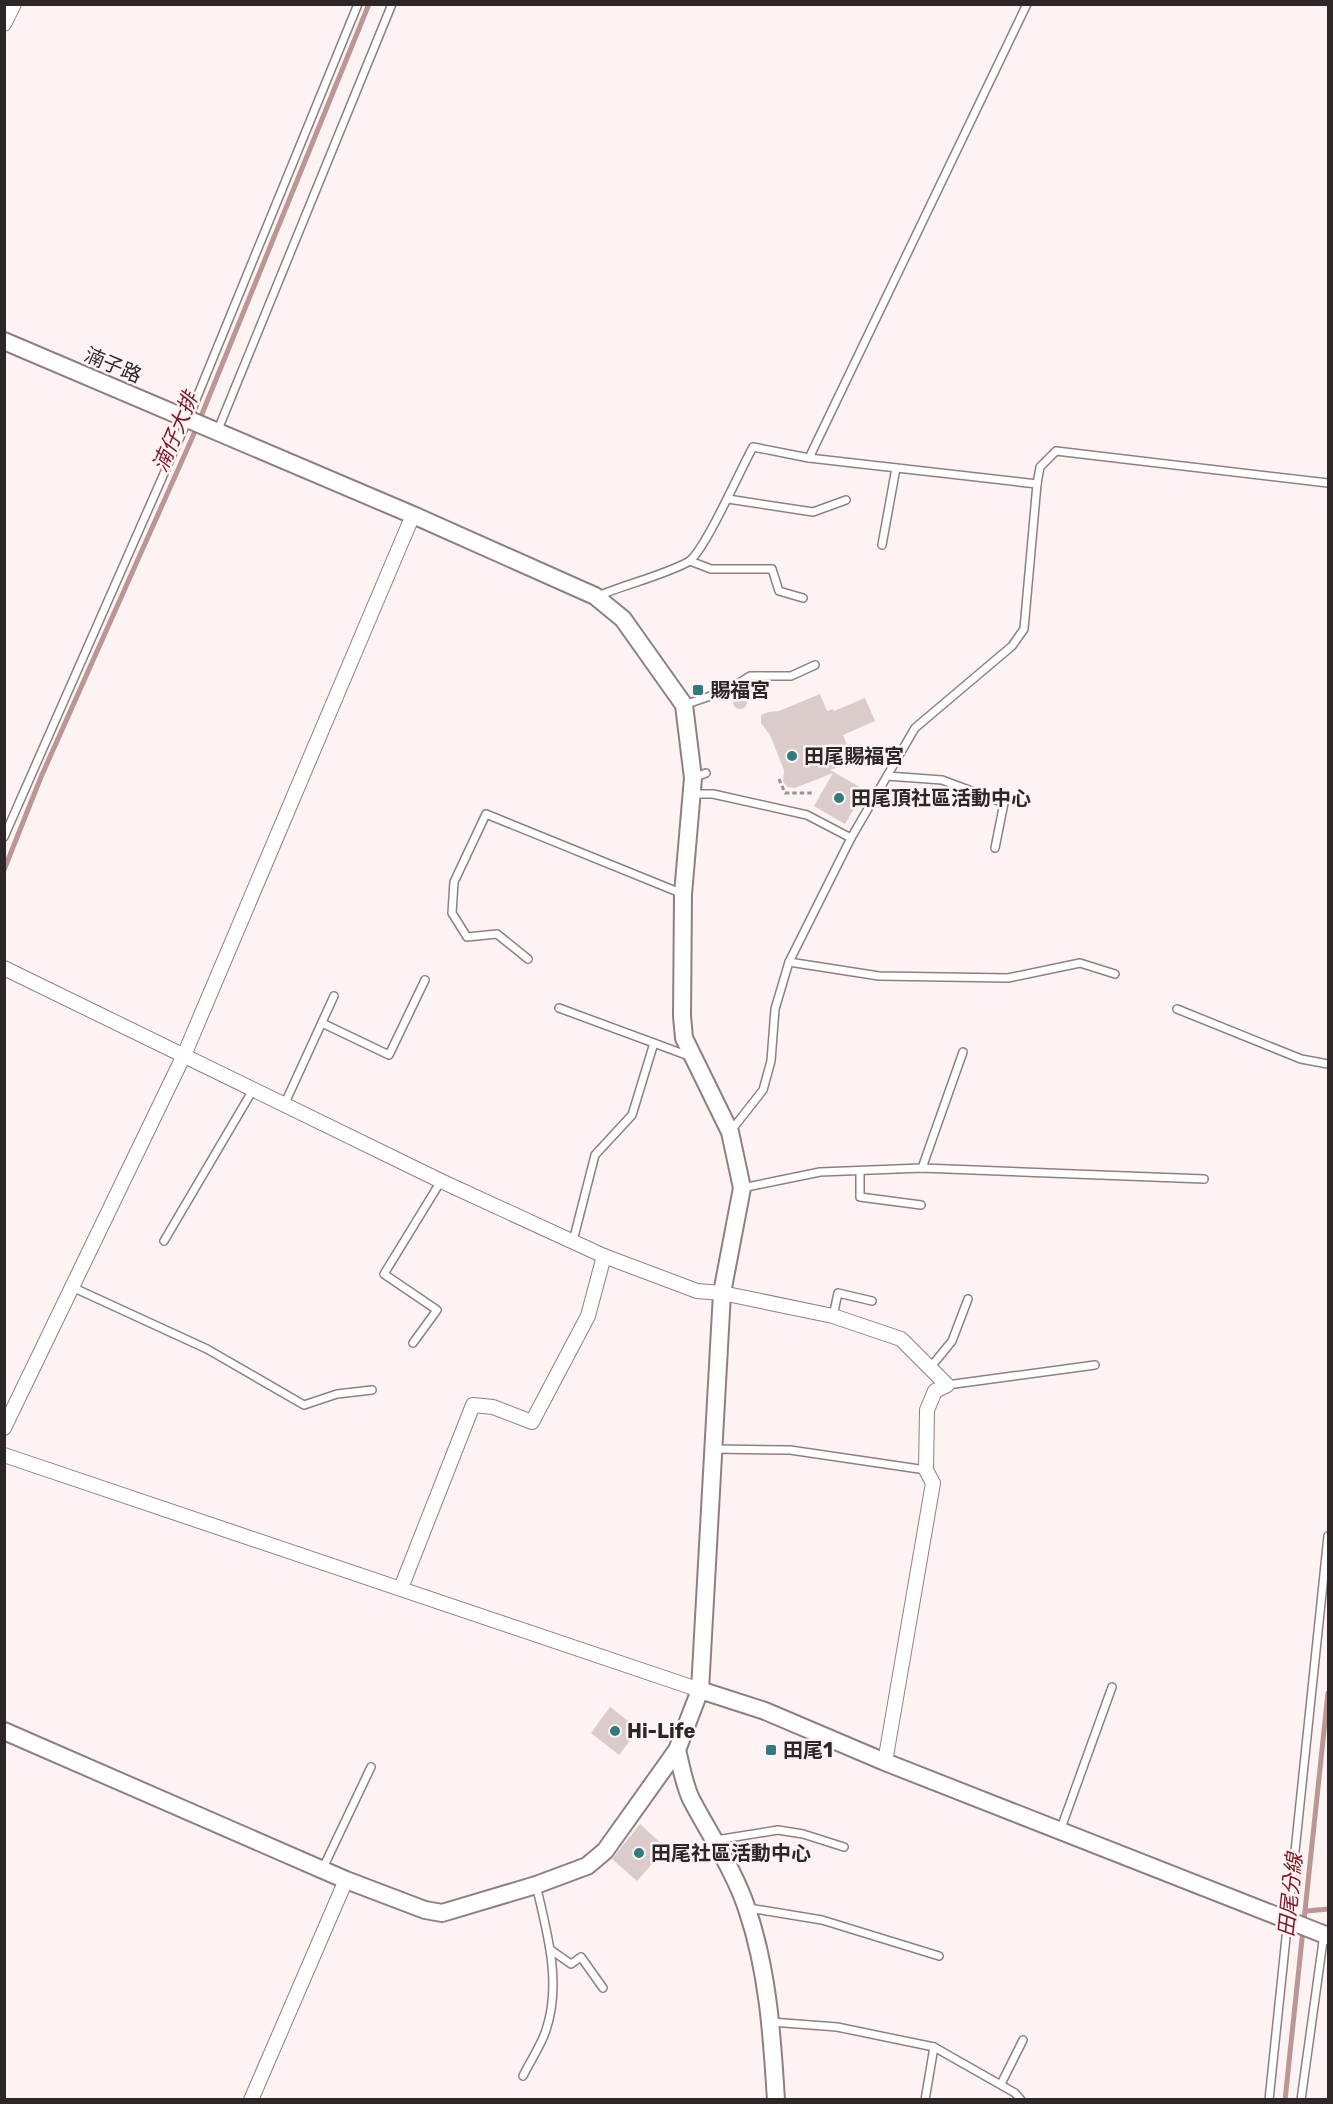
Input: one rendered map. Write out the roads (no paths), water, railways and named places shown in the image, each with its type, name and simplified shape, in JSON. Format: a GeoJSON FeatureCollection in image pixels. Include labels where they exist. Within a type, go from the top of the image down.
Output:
{"type":"FeatureCollection","features":[{"type":"Feature","properties":{"kind":"street"},"geometry":{"type":"LineString","coordinates":[[4,24],[14,4]]}},
{"type":"Feature","properties":{"kind":"street","name":"湳子路"},"geometry":{"type":"LineString","coordinates":[[4,341],[413,514],[595,596],[623,619],[684,705]]}},
{"type":"Feature","properties":{"kind":"street"},"geometry":{"type":"LineString","coordinates":[[4,1428],[185,1053],[413,514]]}},
{"type":"Feature","properties":{"kind":"street"},"geometry":{"type":"LineString","coordinates":[[4,1731],[346,1880],[425,1910],[442,1913],[536,1885],[587,1866],[605,1851],[677,1750],[700,1690],[722,1293],[742,1188],[730,1132],[684,1038],[682,1016],[683,894],[697,782],[684,705]]}},
{"type":"Feature","properties":{"kind":"street"},"geometry":{"type":"LineString","coordinates":[[4,968],[185,1053],[441,1181],[604,1256],[697,1291],[722,1293],[832,1316],[901,1339],[947,1385],[935,1391],[927,1410],[926,1470],[933,1483],[885,1762]]}},
{"type":"Feature","properties":{"kind":"street"},"geometry":{"type":"LineString","coordinates":[[401,1588],[473,1405],[493,1407],[532,1422],[588,1316],[604,1256]]}},
{"type":"Feature","properties":{"kind":"street"},"geometry":{"type":"LineString","coordinates":[[4,1455],[765,1711],[885,1762],[1326,1935]]}},
{"type":"Feature","properties":{"kind":"street"},"geometry":{"type":"LineString","coordinates":[[677,1750],[690,1797],[716,1840],[747,1908],[760,1954],[771,2022],[776,2100]]}},
{"type":"Feature","properties":{"kind":"street"},"geometry":{"type":"LineString","coordinates":[[251,2100],[346,1880]]}},
{"type":"Feature","properties":{"kind":"lane"},"geometry":{"type":"LineString","coordinates":[[200,424],[358,4]]}},
{"type":"Feature","properties":{"kind":"lane"},"geometry":{"type":"LineString","coordinates":[[5,836],[200,424],[392,4]]}},
{"type":"Feature","properties":{"kind":"lane"},"geometry":{"type":"LineString","coordinates":[[809,458],[1027,4]]}},
{"type":"Feature","properties":{"kind":"lane"},"geometry":{"type":"LineString","coordinates":[[595,596],[690,561],[728,499],[737,474],[753,447],[809,458],[1037,484]]}},
{"type":"Feature","properties":{"kind":"lane"},"geometry":{"type":"LineString","coordinates":[[730,1132],[763,1090],[771,1060],[775,1009],[789,962],[851,838],[915,728],[1012,646],[1024,629],[1040,467],[1056,451],[1329,483]]}},
{"type":"Feature","properties":{"kind":"lane"},"geometry":{"type":"LineString","coordinates":[[882,545],[897,468]]}},
{"type":"Feature","properties":{"kind":"lane"},"geometry":{"type":"LineString","coordinates":[[728,499],[813,512],[846,500]]}},
{"type":"Feature","properties":{"kind":"lane"},"geometry":{"type":"LineString","coordinates":[[690,561],[711,569],[772,568],[779,591],[803,598]]}},
{"type":"Feature","properties":{"kind":"lane"},"geometry":{"type":"LineString","coordinates":[[684,705],[728,690],[750,676],[791,676],[816,665]]}},
{"type":"Feature","properties":{"kind":"lane"},"geometry":{"type":"LineString","coordinates":[[887,776],[942,780],[1004,803],[995,848]]}},
{"type":"Feature","properties":{"kind":"lane"},"geometry":{"type":"LineString","coordinates":[[697,782],[713,794],[807,815],[851,838]]}},
{"type":"Feature","properties":{"kind":"lane"},"geometry":{"type":"LineString","coordinates":[[528,959],[497,934],[467,937],[452,913],[454,882],[486,814],[683,894]]}},
{"type":"Feature","properties":{"kind":"lane"},"geometry":{"type":"LineString","coordinates":[[789,962],[879,976],[1008,978],[1080,963],[1115,974]]}},
{"type":"Feature","properties":{"kind":"lane"},"geometry":{"type":"LineString","coordinates":[[322,1023],[389,1055],[425,980]]}},
{"type":"Feature","properties":{"kind":"lane"},"geometry":{"type":"LineString","coordinates":[[285,1103],[334,996]]}},
{"type":"Feature","properties":{"kind":"lane"},"geometry":{"type":"LineString","coordinates":[[559,1008],[693,1057]]}},
{"type":"Feature","properties":{"kind":"lane"},"geometry":{"type":"LineString","coordinates":[[1177,1009],[1301,1059],[1329,1064]]}},
{"type":"Feature","properties":{"kind":"lane"},"geometry":{"type":"LineString","coordinates":[[573,1241],[595,1155],[632,1115],[654,1043]]}},
{"type":"Feature","properties":{"kind":"lane"},"geometry":{"type":"LineString","coordinates":[[921,1168],[963,1052]]}},
{"type":"Feature","properties":{"kind":"lane"},"geometry":{"type":"LineString","coordinates":[[164,1241],[254,1088]]}},
{"type":"Feature","properties":{"kind":"lane"},"geometry":{"type":"LineString","coordinates":[[742,1188],[820,1172],[921,1168],[1204,1179]]}},
{"type":"Feature","properties":{"kind":"lane"},"geometry":{"type":"LineString","coordinates":[[860,1170],[860,1197],[921,1205]]}},
{"type":"Feature","properties":{"kind":"lane"},"geometry":{"type":"LineString","coordinates":[[413,1343],[437,1310],[384,1275],[441,1181]]}},
{"type":"Feature","properties":{"kind":"lane"},"geometry":{"type":"LineString","coordinates":[[72,1287],[207,1349],[304,1405],[337,1394],[372,1390]]}},
{"type":"Feature","properties":{"kind":"lane"},"geometry":{"type":"LineString","coordinates":[[832,1316],[838,1293],[872,1301]]}},
{"type":"Feature","properties":{"kind":"lane"},"geometry":{"type":"LineString","coordinates":[[930,1368],[952,1341],[968,1299]]}},
{"type":"Feature","properties":{"kind":"lane"},"geometry":{"type":"LineString","coordinates":[[947,1385],[1095,1365]]}},
{"type":"Feature","properties":{"kind":"lane"},"geometry":{"type":"LineString","coordinates":[[713,1449],[790,1450],[926,1470]]}},
{"type":"Feature","properties":{"kind":"lane"},"geometry":{"type":"LineString","coordinates":[[1269,2100],[1329,1536]]}},
{"type":"Feature","properties":{"kind":"lane"},"geometry":{"type":"LineString","coordinates":[[1060,1831],[1112,1687]]}},
{"type":"Feature","properties":{"kind":"lane"},"geometry":{"type":"LineString","coordinates":[[322,1868],[371,1767]]}},
{"type":"Feature","properties":{"kind":"lane"},"geometry":{"type":"LineString","coordinates":[[716,1840],[778,1830],[803,1834],[844,1846]]}},
{"type":"Feature","properties":{"kind":"lane"},"geometry":{"type":"LineString","coordinates":[[523,2076],[546,2031],[554,1998],[551,1950],[536,1885]]}},
{"type":"Feature","properties":{"kind":"lane"},"geometry":{"type":"LineString","coordinates":[[747,1908],[822,1920],[939,1956]]}},
{"type":"Feature","properties":{"kind":"lane"},"geometry":{"type":"LineString","coordinates":[[1301,2100],[1326,1935]]}},
{"type":"Feature","properties":{"kind":"lane"},"geometry":{"type":"LineString","coordinates":[[551,1950],[571,1964],[581,1958],[603,1988]]}},
{"type":"Feature","properties":{"kind":"lane"},"geometry":{"type":"LineString","coordinates":[[771,2022],[837,2027],[934,2047],[1015,2092],[1021,2100]]}},
{"type":"Feature","properties":{"kind":"lane"},"geometry":{"type":"LineString","coordinates":[[1000,2084],[1023,2040]]}},
{"type":"Feature","properties":{"kind":"lane"},"geometry":{"type":"LineString","coordinates":[[925,2100],[934,2047]]}},
{"type":"Feature","properties":{"kind":"waterway","name":"湳仔大排"},"geometry":{"type":"LineString","coordinates":[[4,870],[41,777],[193,436],[369,4]]}},
{"type":"Feature","properties":{"kind":"waterway","name":"田尾分線"},"geometry":{"type":"LineString","coordinates":[[1285,2100],[1328,1693]]}},
{"type":"Feature","properties":{"kind":"waterway"},"geometry":{"type":"LineString","coordinates":[[1307,1911],[1328,1909]]}},
{"type":"Feature","properties":{"kind":"place","name":"賜福宮"},"geometry":{"type":"Point","coordinates":[698,690]}},
{"type":"Feature","properties":{"kind":"place","name":"田尾賜福宮"},"geometry":{"type":"Point","coordinates":[792,756]}},
{"type":"Feature","properties":{"kind":"place","name":"田尾頂社區活動中心"},"geometry":{"type":"Point","coordinates":[839,798]}},
{"type":"Feature","properties":{"kind":"place","name":"Hi-Life"},"geometry":{"type":"Point","coordinates":[615,1731]}},
{"type":"Feature","properties":{"kind":"place","name":"田尾1"},"geometry":{"type":"Point","coordinates":[771,1750]}},
{"type":"Feature","properties":{"kind":"place","name":"田尾社區活動中心"},"geometry":{"type":"Point","coordinates":[639,1853]}}]}
